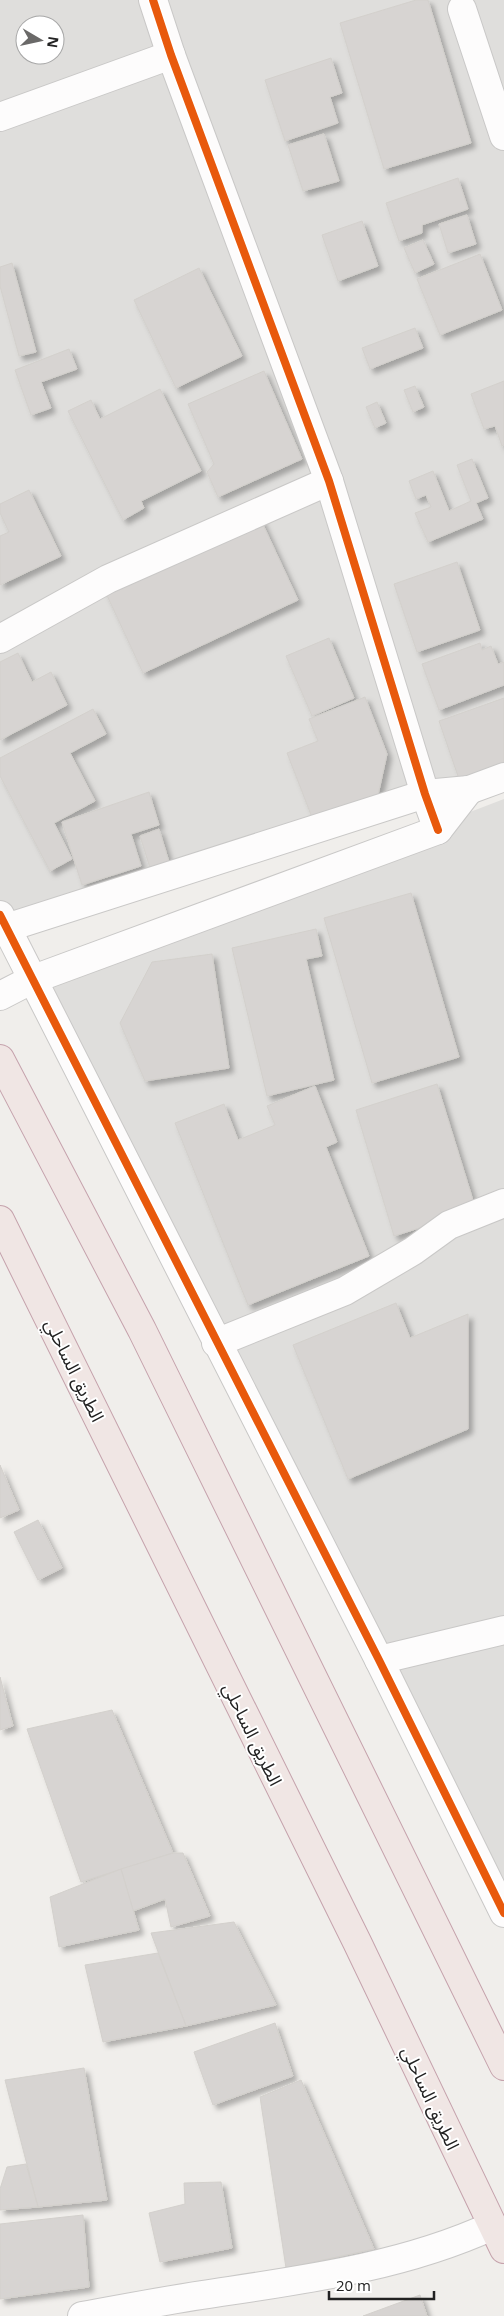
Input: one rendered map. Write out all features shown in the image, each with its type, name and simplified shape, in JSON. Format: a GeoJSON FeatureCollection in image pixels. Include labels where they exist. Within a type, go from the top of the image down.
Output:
{"type":"FeatureCollection","features":[{"type":"Feature","properties":{"kind":"highway"},"geometry":{"type":"LineString","coordinates":[[0,1059],[142,1330],[504,2066]]}},
{"type":"Feature","properties":{"kind":"highway","name":"الطريق الساحلي"},"geometry":{"type":"LineString","coordinates":[[0,1220],[357,1942],[498,2237]]}},
{"type":"Feature","properties":{"kind":"street"},"geometry":{"type":"LineString","coordinates":[[153,0],[171,55],[329,481],[425,794],[438,830]]}},
{"type":"Feature","properties":{"kind":"street"},"geometry":{"type":"LineString","coordinates":[[462,9],[504,136]]}},
{"type":"Feature","properties":{"kind":"street"},"geometry":{"type":"LineString","coordinates":[[0,117],[171,55]]}},
{"type":"Feature","properties":{"kind":"street"},"geometry":{"type":"LineString","coordinates":[[0,639],[108,579],[329,481]]}},
{"type":"Feature","properties":{"kind":"street"},"geometry":{"type":"LineString","coordinates":[[504,777],[469,790],[425,794],[2,924],[379,1660],[504,1912]]}},
{"type":"Feature","properties":{"kind":"street"},"geometry":{"type":"LineString","coordinates":[[0,996],[31,980],[438,830],[469,790]]}},
{"type":"Feature","properties":{"kind":"street"},"geometry":{"type":"LineString","coordinates":[[216,1343],[345,1290],[413,1251],[449,1225],[504,1203]]}},
{"type":"Feature","properties":{"kind":"street"},"geometry":{"type":"LineString","coordinates":[[379,1660],[504,1630]]}},
{"type":"Feature","properties":{"kind":"street"},"geometry":{"type":"LineString","coordinates":[[82,2316],[200,2295],[284,2283],[384,2264],[463,2239],[498,2237]]}},
{"type":"Feature","properties":{"kind":"shaded area"},"geometry":{"type":"Polygon","coordinates":[[[0,0],[504,0],[504,768],[0,916],[0,0]]]}},
{"type":"Feature","properties":{"kind":"shaded area"},"geometry":{"type":"Polygon","coordinates":[[[504,799],[504,1899],[31,980],[504,799]]]}},
{"type":"Feature","properties":{"kind":"building"},"geometry":{"type":"Polygon","coordinates":[[[416,0],[428,0],[471,143],[384,169],[340,23],[416,0]]]}},
{"type":"Feature","properties":{"kind":"building"},"geometry":{"type":"Polygon","coordinates":[[[331,58],[342,93],[330,97],[338,123],[285,141],[265,80],[331,58]]]}},
{"type":"Feature","properties":{"kind":"building"},"geometry":{"type":"Polygon","coordinates":[[[324,134],[339,181],[303,191],[288,145],[324,134]]]}},
{"type":"Feature","properties":{"kind":"building"},"geometry":{"type":"Polygon","coordinates":[[[458,178],[468,209],[422,225],[422,233],[399,241],[386,203],[458,178]]]}},
{"type":"Feature","properties":{"kind":"building"},"geometry":{"type":"Polygon","coordinates":[[[467,215],[476,244],[448,253],[439,224],[467,215]]]}},
{"type":"Feature","properties":{"kind":"building"},"geometry":{"type":"Polygon","coordinates":[[[362,221],[378,266],[338,281],[322,235],[362,221]]]}},
{"type":"Feature","properties":{"kind":"building"},"geometry":{"type":"Polygon","coordinates":[[[423,240],[434,264],[415,273],[404,248],[423,240]]]}},
{"type":"Feature","properties":{"kind":"building"},"geometry":{"type":"Polygon","coordinates":[[[480,254],[502,310],[440,335],[417,279],[480,254]]]}},
{"type":"Feature","properties":{"kind":"building"},"geometry":{"type":"Polygon","coordinates":[[[12,263],[36,352],[19,356],[0,286],[0,267],[12,263]]]}},
{"type":"Feature","properties":{"kind":"building"},"geometry":{"type":"Polygon","coordinates":[[[199,268],[242,356],[176,388],[134,300],[199,268]]]}},
{"type":"Feature","properties":{"kind":"building"},"geometry":{"type":"Polygon","coordinates":[[[415,328],[423,348],[370,369],[362,348],[415,328]]]}},
{"type":"Feature","properties":{"kind":"building"},"geometry":{"type":"Polygon","coordinates":[[[69,349],[77,369],[41,382],[51,408],[31,415],[15,370],[69,349]]]}},
{"type":"Feature","properties":{"kind":"building"},"geometry":{"type":"Polygon","coordinates":[[[264,371],[302,459],[218,497],[207,472],[214,464],[188,404],[264,371]]]}},
{"type":"Feature","properties":{"kind":"building"},"geometry":{"type":"Polygon","coordinates":[[[504,381],[504,445],[502,446],[495,426],[484,429],[471,394],[504,381]]]}},
{"type":"Feature","properties":{"kind":"building"},"geometry":{"type":"Polygon","coordinates":[[[415,386],[424,407],[413,412],[404,390],[415,386]]]}},
{"type":"Feature","properties":{"kind":"building"},"geometry":{"type":"Polygon","coordinates":[[[160,389],[201,471],[141,501],[144,508],[123,520],[68,411],[91,400],[100,419],[160,389]]]}},
{"type":"Feature","properties":{"kind":"building"},"geometry":{"type":"Polygon","coordinates":[[[377,402],[386,423],[375,428],[366,407],[377,402]]]}},
{"type":"Feature","properties":{"kind":"building"},"geometry":{"type":"Polygon","coordinates":[[[472,459],[488,498],[476,503],[483,519],[428,542],[415,513],[431,507],[426,495],[416,499],[409,481],[433,471],[449,511],[471,501],[457,465],[472,459]]]}},
{"type":"Feature","properties":{"kind":"building"},"geometry":{"type":"Polygon","coordinates":[[[29,490],[61,556],[0,585],[0,536],[9,532],[0,513],[0,504],[29,490]]]}},
{"type":"Feature","properties":{"kind":"building"},"geometry":{"type":"Polygon","coordinates":[[[259,516],[298,600],[143,673],[104,589],[259,516]]]}},
{"type":"Feature","properties":{"kind":"building"},"geometry":{"type":"Polygon","coordinates":[[[457,562],[480,630],[417,652],[394,584],[457,562]]]}},
{"type":"Feature","properties":{"kind":"building"},"geometry":{"type":"Polygon","coordinates":[[[329,638],[354,698],[312,716],[286,656],[329,638]]]}},
{"type":"Feature","properties":{"kind":"building"},"geometry":{"type":"Polygon","coordinates":[[[480,643],[482,650],[491,646],[498,664],[504,662],[504,685],[439,710],[422,664],[480,643]]]}},
{"type":"Feature","properties":{"kind":"building"},"geometry":{"type":"Polygon","coordinates":[[[18,653],[32,682],[51,672],[67,705],[0,740],[0,662],[18,653]]]}},
{"type":"Feature","properties":{"kind":"building"},"geometry":{"type":"Polygon","coordinates":[[[365,697],[387,754],[378,795],[313,820],[287,753],[318,741],[309,719],[365,697]]]}},
{"type":"Feature","properties":{"kind":"building"},"geometry":{"type":"Polygon","coordinates":[[[504,698],[504,763],[459,779],[439,721],[504,698]]]}},
{"type":"Feature","properties":{"kind":"building"},"geometry":{"type":"Polygon","coordinates":[[[93,709],[106,734],[70,753],[95,801],[54,823],[72,859],[50,871],[0,776],[0,758],[93,709]]]}},
{"type":"Feature","properties":{"kind":"building"},"geometry":{"type":"Polygon","coordinates":[[[149,792],[159,825],[131,834],[141,866],[82,885],[62,822],[149,792]]]}},
{"type":"Feature","properties":{"kind":"building"},"geometry":{"type":"Polygon","coordinates":[[[159,829],[170,865],[151,871],[140,836],[159,829]]]}},
{"type":"Feature","properties":{"kind":"building"},"geometry":{"type":"Polygon","coordinates":[[[411,893],[459,1057],[372,1083],[324,918],[411,893]]]}},
{"type":"Feature","properties":{"kind":"building"},"geometry":{"type":"Polygon","coordinates":[[[316,929],[322,956],[306,959],[334,1080],[267,1096],[232,948],[316,929]]]}},
{"type":"Feature","properties":{"kind":"building"},"geometry":{"type":"Polygon","coordinates":[[[212,954],[229,1068],[145,1081],[120,1023],[152,962],[212,954]]]}},
{"type":"Feature","properties":{"kind":"building"},"geometry":{"type":"Polygon","coordinates":[[[437,1084],[476,1210],[394,1236],[356,1110],[437,1084]]]}},
{"type":"Feature","properties":{"kind":"building"},"geometry":{"type":"Polygon","coordinates":[[[315,1086],[337,1142],[326,1147],[369,1256],[248,1305],[175,1123],[224,1104],[238,1140],[275,1125],[267,1106],[315,1086]]]}},
{"type":"Feature","properties":{"kind":"building"},"geometry":{"type":"Polygon","coordinates":[[[396,1303],[410,1338],[468,1314],[468,1429],[348,1479],[293,1345],[396,1303]]]}},
{"type":"Feature","properties":{"kind":"building"},"geometry":{"type":"Polygon","coordinates":[[[0,1465],[19,1510],[0,1518],[0,1465]]]}},
{"type":"Feature","properties":{"kind":"building"},"geometry":{"type":"Polygon","coordinates":[[[38,1520],[62,1568],[38,1580],[14,1532],[38,1520]]]}},
{"type":"Feature","properties":{"kind":"building"},"geometry":{"type":"Polygon","coordinates":[[[0,1677],[13,1726],[0,1730],[0,1677]]]}},
{"type":"Feature","properties":{"kind":"building"},"geometry":{"type":"Polygon","coordinates":[[[112,1710],[173,1853],[81,1882],[27,1729],[112,1710]]]}},
{"type":"Feature","properties":{"kind":"building"},"geometry":{"type":"Polygon","coordinates":[[[173,1853],[183,1853],[210,1916],[171,1927],[165,1899],[133,1911],[121,1869],[173,1853]]]}},
{"type":"Feature","properties":{"kind":"building"},"geometry":{"type":"Polygon","coordinates":[[[121,1869],[139,1930],[59,1947],[50,1897],[121,1869]]]}},
{"type":"Feature","properties":{"kind":"building"},"geometry":{"type":"Polygon","coordinates":[[[234,1922],[276,2005],[186,2026],[151,1933],[234,1922]]]}},
{"type":"Feature","properties":{"kind":"building"},"geometry":{"type":"Polygon","coordinates":[[[158,1953],[186,2026],[103,2042],[85,1965],[158,1953]]]}},
{"type":"Feature","properties":{"kind":"building"},"geometry":{"type":"Polygon","coordinates":[[[275,2023],[293,2076],[213,2105],[194,2052],[275,2023]]]}},
{"type":"Feature","properties":{"kind":"building"},"geometry":{"type":"Polygon","coordinates":[[[84,2068],[107,2200],[38,2207],[5,2080],[84,2068]]]}},
{"type":"Feature","properties":{"kind":"building"},"geometry":{"type":"Polygon","coordinates":[[[301,2080],[374,2249],[286,2268],[260,2097],[301,2080]]]}},
{"type":"Feature","properties":{"kind":"building"},"geometry":{"type":"Polygon","coordinates":[[[26,2164],[38,2207],[0,2210],[0,2189],[7,2167],[26,2164]]]}},
{"type":"Feature","properties":{"kind":"building"},"geometry":{"type":"Polygon","coordinates":[[[221,2182],[232,2248],[160,2262],[149,2213],[185,2204],[184,2183],[221,2182]]]}},
{"type":"Feature","properties":{"kind":"building"},"geometry":{"type":"Polygon","coordinates":[[[83,2215],[89,2287],[0,2299],[0,2224],[83,2215]]]}},
{"type":"Feature","properties":{"kind":"building"},"geometry":{"type":"Polygon","coordinates":[[[420,2295],[427,2316],[363,2316],[420,2295]]]}},
{"type":"Feature","properties":{"kind":"cycle path"},"geometry":{"type":"LineString","coordinates":[[153,0],[171,55],[329,481],[425,794],[438,830]]}},
{"type":"Feature","properties":{"kind":"cycle path"},"geometry":{"type":"LineString","coordinates":[[0,915],[379,1660],[504,1913]]}}]}
